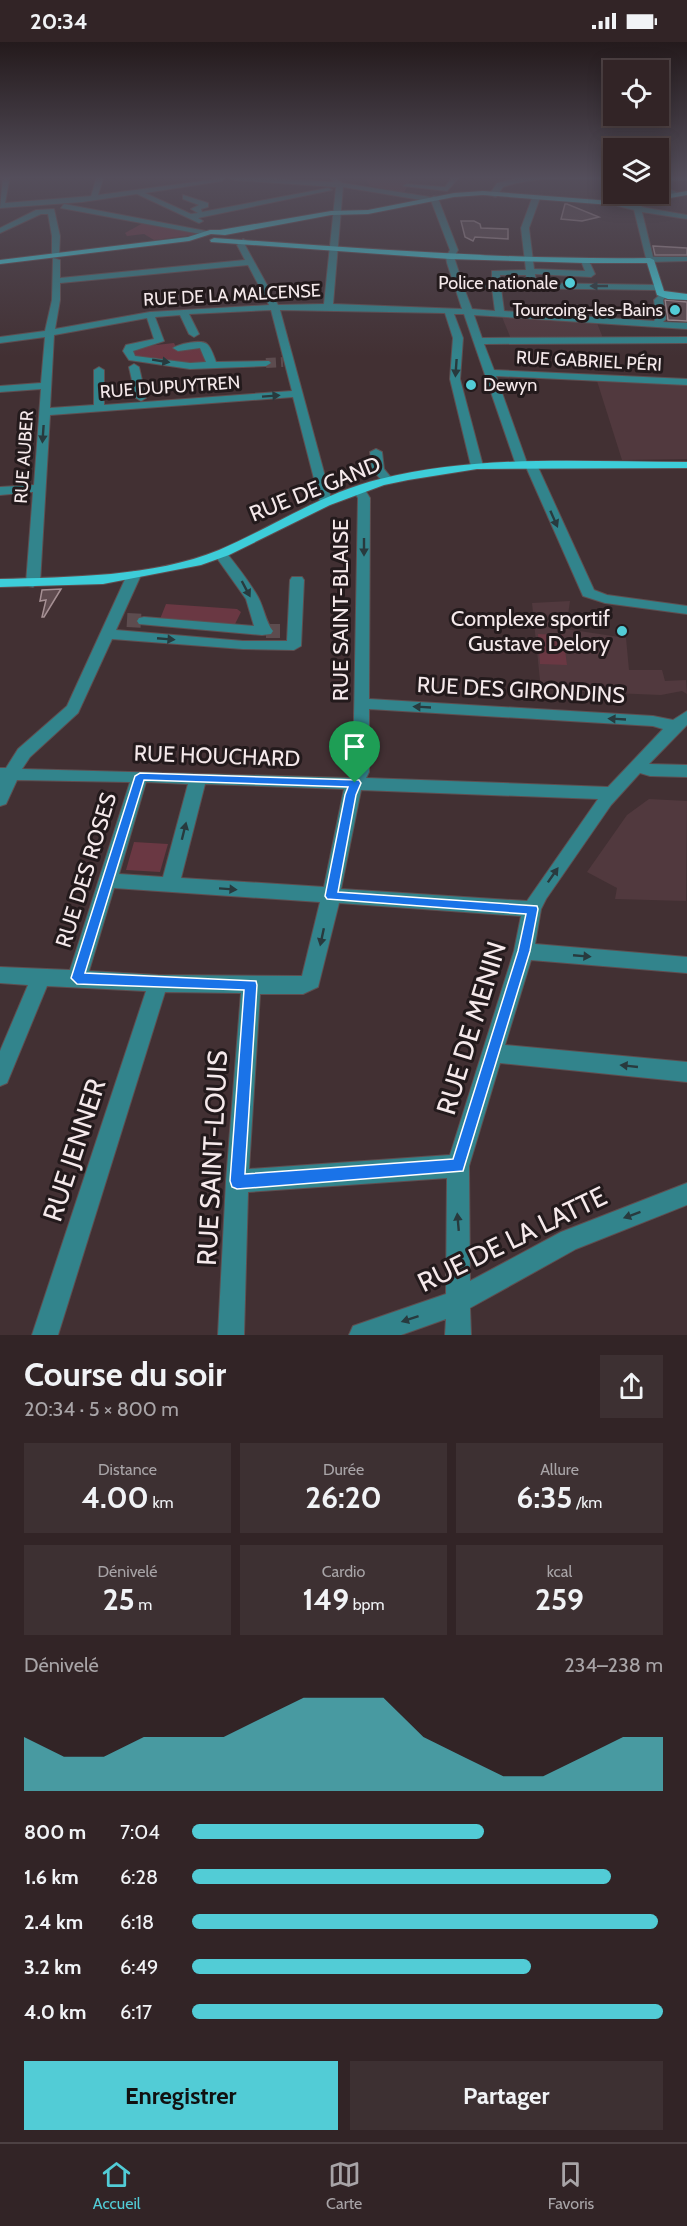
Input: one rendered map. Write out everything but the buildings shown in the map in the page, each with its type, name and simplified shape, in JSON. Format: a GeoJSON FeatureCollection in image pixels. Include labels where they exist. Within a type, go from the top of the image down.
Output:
{"type":"FeatureCollection","features":[{"type":"Feature","properties":{"kind":"main road"},"geometry":{"type":"LineString","coordinates":[[0,264],[207,236]]}},
{"type":"Feature","properties":{"kind":"main road"},"geometry":{"type":"LineString","coordinates":[[211,236],[253,243],[450,257],[585,261],[650,260],[660,291],[687,297]]}},
{"type":"Feature","properties":{"kind":"main road"},"geometry":{"type":"LineString","coordinates":[[212,236],[226,236]]}},
{"type":"Feature","properties":{"kind":"main road"},"geometry":{"type":"LineString","coordinates":[[231,236],[242,242]]}},
{"type":"Feature","properties":{"kind":"main road","name":"RUE DE GAND"},"geometry":{"type":"LineString","coordinates":[[1,584],[86,581],[188,564],[220,554],[284,520],[326,502],[387,480],[477,466],[687,465]]}},
{"type":"Feature","properties":{"kind":"street","name":"RUE AUBER"},"geometry":{"type":"LineString","coordinates":[[33,583],[50,334],[56,308],[56,236]]}},
{"type":"Feature","properties":{"kind":"street"},"geometry":{"type":"LineString","coordinates":[[327,307],[334,236]]}},
{"type":"Feature","properties":{"kind":"street"},"geometry":{"type":"LineString","coordinates":[[448,236],[454,250],[450,257],[490,373],[527,465],[588,593],[599,598],[687,610]]}},
{"type":"Feature","properties":{"kind":"street"},"geometry":{"type":"LineString","coordinates":[[526,236],[532,286]]}},
{"type":"Feature","properties":{"kind":"street"},"geometry":{"type":"LineString","coordinates":[[645,236],[650,260],[687,259]]}},
{"type":"Feature","properties":{"kind":"street"},"geometry":{"type":"LineString","coordinates":[[242,242],[275,308],[286,362],[326,502]]}},
{"type":"Feature","properties":{"kind":"street"},"geometry":{"type":"LineString","coordinates":[[500,314],[495,273],[591,274],[585,261]]}},
{"type":"Feature","properties":{"kind":"street"},"geometry":{"type":"LineString","coordinates":[[56,280],[251,262]]}},
{"type":"Feature","properties":{"kind":"street"},"geometry":{"type":"LineString","coordinates":[[459,285],[660,291],[658,299],[661,320],[657,323],[662,327],[663,340]]}},
{"type":"Feature","properties":{"kind":"street"},"geometry":{"type":"LineString","coordinates":[[117,306],[114,314],[118,319]]}},
{"type":"Feature","properties":{"kind":"street","name":"RUE DE LA MALCENSE"},"geometry":{"type":"LineString","coordinates":[[0,340],[50,334],[118,319],[150,315],[327,307],[468,312],[657,323],[687,327]]}},
{"type":"Feature","properties":{"kind":"street"},"geometry":{"type":"LineString","coordinates":[[449,311],[458,338],[455,379],[477,466]]}},
{"type":"Feature","properties":{"kind":"street"},"geometry":{"type":"LineString","coordinates":[[183,312],[194,334]]}},
{"type":"Feature","properties":{"kind":"street"},"geometry":{"type":"LineString","coordinates":[[150,315],[159,341],[129,347],[130,357],[186,366],[266,363]]}},
{"type":"Feature","properties":{"kind":"street"},"geometry":{"type":"LineString","coordinates":[[602,320],[608,340]]}},
{"type":"Feature","properties":{"kind":"street"},"geometry":{"type":"LineString","coordinates":[[478,341],[687,340]]}},
{"type":"Feature","properties":{"kind":"street"},"geometry":{"type":"LineString","coordinates":[[178,348],[203,345],[212,364]]}},
{"type":"Feature","properties":{"kind":"street"},"geometry":{"type":"LineString","coordinates":[[134,367],[141,402]]}},
{"type":"Feature","properties":{"kind":"street"},"geometry":{"type":"LineString","coordinates":[[99,370],[99,408]]}},
{"type":"Feature","properties":{"kind":"street","name":"RUE GABRIEL PÉRI"},"geometry":{"type":"LineString","coordinates":[[490,373],[687,382]]}},
{"type":"Feature","properties":{"kind":"street"},"geometry":{"type":"LineString","coordinates":[[0,389],[47,386]]}},
{"type":"Feature","properties":{"kind":"street","name":"RUE DUPUYTREN"},"geometry":{"type":"LineString","coordinates":[[45,412],[141,402],[297,394]]}},
{"type":"Feature","properties":{"kind":"street"},"geometry":{"type":"LineString","coordinates":[[376,452],[379,471],[387,480]]}},
{"type":"Feature","properties":{"kind":"street"},"geometry":{"type":"LineString","coordinates":[[0,491],[39,488]]}},
{"type":"Feature","properties":{"kind":"street","name":"RUE SAINT-BLAISE"},"geometry":{"type":"LineString","coordinates":[[251,985],[303,986],[313,978],[350,795],[361,772],[364,498],[359,490]]}},
{"type":"Feature","properties":{"kind":"street"},"geometry":{"type":"LineString","coordinates":[[144,621],[264,631],[246,587],[220,554]]}},
{"type":"Feature","properties":{"kind":"street"},"geometry":{"type":"LineString","coordinates":[[0,800],[6,774],[29,747],[66,718],[73,709],[108,634],[121,619],[134,574]]}},
{"type":"Feature","properties":{"kind":"street"},"geometry":{"type":"LineString","coordinates":[[108,634],[248,646],[294,646],[290,631],[297,580]]}},
{"type":"Feature","properties":{"kind":"street","name":"RUE DES GIRONDINS"},"geometry":{"type":"LineString","coordinates":[[363,704],[681,721]]}},
{"type":"Feature","properties":{"kind":"street","name":"RUE DE MENIN"},"geometry":{"type":"LineString","coordinates":[[458,1335],[458,1166],[524,951],[532,909],[540,894],[612,793],[681,721]]}},
{"type":"Feature","properties":{"kind":"street"},"geometry":{"type":"LineString","coordinates":[[637,766],[650,770],[687,771]]}},
{"type":"Feature","properties":{"kind":"street","name":"RUE HOUCHARD"},"geometry":{"type":"LineString","coordinates":[[6,774],[140,776],[612,793]]}},
{"type":"Feature","properties":{"kind":"street","name":"RUE DES ROSES"},"geometry":{"type":"LineString","coordinates":[[77,978],[140,776]]}},
{"type":"Feature","properties":{"kind":"street"},"geometry":{"type":"LineString","coordinates":[[170,885],[198,778]]}},
{"type":"Feature","properties":{"kind":"street"},"geometry":{"type":"LineString","coordinates":[[108,880],[532,909]]}},
{"type":"Feature","properties":{"kind":"street"},"geometry":{"type":"LineString","coordinates":[[524,951],[687,965]]}},
{"type":"Feature","properties":{"kind":"street"},"geometry":{"type":"LineString","coordinates":[[0,975],[251,985]]}},
{"type":"Feature","properties":{"kind":"street"},"geometry":{"type":"LineString","coordinates":[[0,1076],[41,977]]}},
{"type":"Feature","properties":{"kind":"street","name":"RUE JENNER"},"geometry":{"type":"LineString","coordinates":[[45,1335],[158,983]]}},
{"type":"Feature","properties":{"kind":"street","name":"RUE SAINT-LOUIS"},"geometry":{"type":"LineString","coordinates":[[231,1335],[237,1181],[251,985]]}},
{"type":"Feature","properties":{"kind":"street"},"geometry":{"type":"LineString","coordinates":[[492,1053],[687,1072]]}},
{"type":"Feature","properties":{"kind":"street"},"geometry":{"type":"LineString","coordinates":[[237,1181],[458,1166]]}},
{"type":"Feature","properties":{"kind":"street","name":"RUE DE LA LATTE"},"geometry":{"type":"LineString","coordinates":[[362,1335],[430,1313],[458,1301],[569,1240],[687,1196]]}},
{"type":"Feature","properties":{"kind":"shaded area"},"geometry":{"type":"Polygon","coordinates":[[[148,236],[183,236],[154,240],[148,236]]]}},
{"type":"Feature","properties":{"kind":"shaded area"},"geometry":{"type":"Polygon","coordinates":[[[502,317],[597,323],[603,338],[511,339],[502,317]]]}},
{"type":"Feature","properties":{"kind":"shaded area"},"geometry":{"type":"Polygon","coordinates":[[[174,343],[177,349],[200,347],[208,362],[189,365],[133,356],[133,349],[138,347],[174,343]]]}},
{"type":"Feature","properties":{"kind":"shaded area"},"geometry":{"type":"Polygon","coordinates":[[[597,381],[687,384],[687,459],[622,460],[597,381]]]}},
{"type":"Feature","properties":{"kind":"shaded area"},"geometry":{"type":"Polygon","coordinates":[[[570,601],[566,629],[626,638],[629,670],[662,670],[665,681],[686,680],[687,694],[682,691],[661,695],[541,690],[532,603],[570,601]]]}},
{"type":"Feature","properties":{"kind":"shaded area"},"geometry":{"type":"Polygon","coordinates":[[[166,604],[237,609],[241,612],[234,626],[160,619],[166,604]]]}},
{"type":"Feature","properties":{"kind":"shaded area"},"geometry":{"type":"Polygon","coordinates":[[[538,634],[563,635],[567,665],[540,664],[538,634]]]}},
{"type":"Feature","properties":{"kind":"shaded area"},"geometry":{"type":"Polygon","coordinates":[[[649,799],[687,801],[686,901],[615,899],[617,888],[587,872],[627,815],[649,799]]]}},
{"type":"Feature","properties":{"kind":"shaded area"},"geometry":{"type":"Polygon","coordinates":[[[134,842],[168,844],[160,872],[126,870],[134,842]]]}},
{"type":"Feature","properties":{"kind":"tunnel"},"geometry":{"type":"LineString","coordinates":[[266,363],[283,362]]}},
{"type":"Feature","properties":{"kind":"tunnel"},"geometry":{"type":"LineString","coordinates":[[127,620],[144,621]]}},
{"type":"Feature","properties":{"kind":"tunnel"},"geometry":{"type":"LineString","coordinates":[[266,631],[284,631]]}},
{"type":"Feature","properties":{"kind":"place","name":"Police nationale"},"geometry":{"type":"Point","coordinates":[570,283]}},
{"type":"Feature","properties":{"kind":"place","name":"Tourcoing-les-Bains"},"geometry":{"type":"Point","coordinates":[675,310]}},
{"type":"Feature","properties":{"kind":"place","name":"Dewyn"},"geometry":{"type":"Point","coordinates":[471,385]}},
{"type":"Feature","properties":{"kind":"place","name":"Complexe sportif Gustave Delory"},"geometry":{"type":"Point","coordinates":[622,631]}},
{"type":"Feature","properties":{"kind":"route"},"geometry":{"type":"LineString","coordinates":[[140,776],[355,783],[350,795],[331,896],[532,909],[524,951],[458,1166],[237,1181],[251,985],[77,978],[140,776]]}}]}
